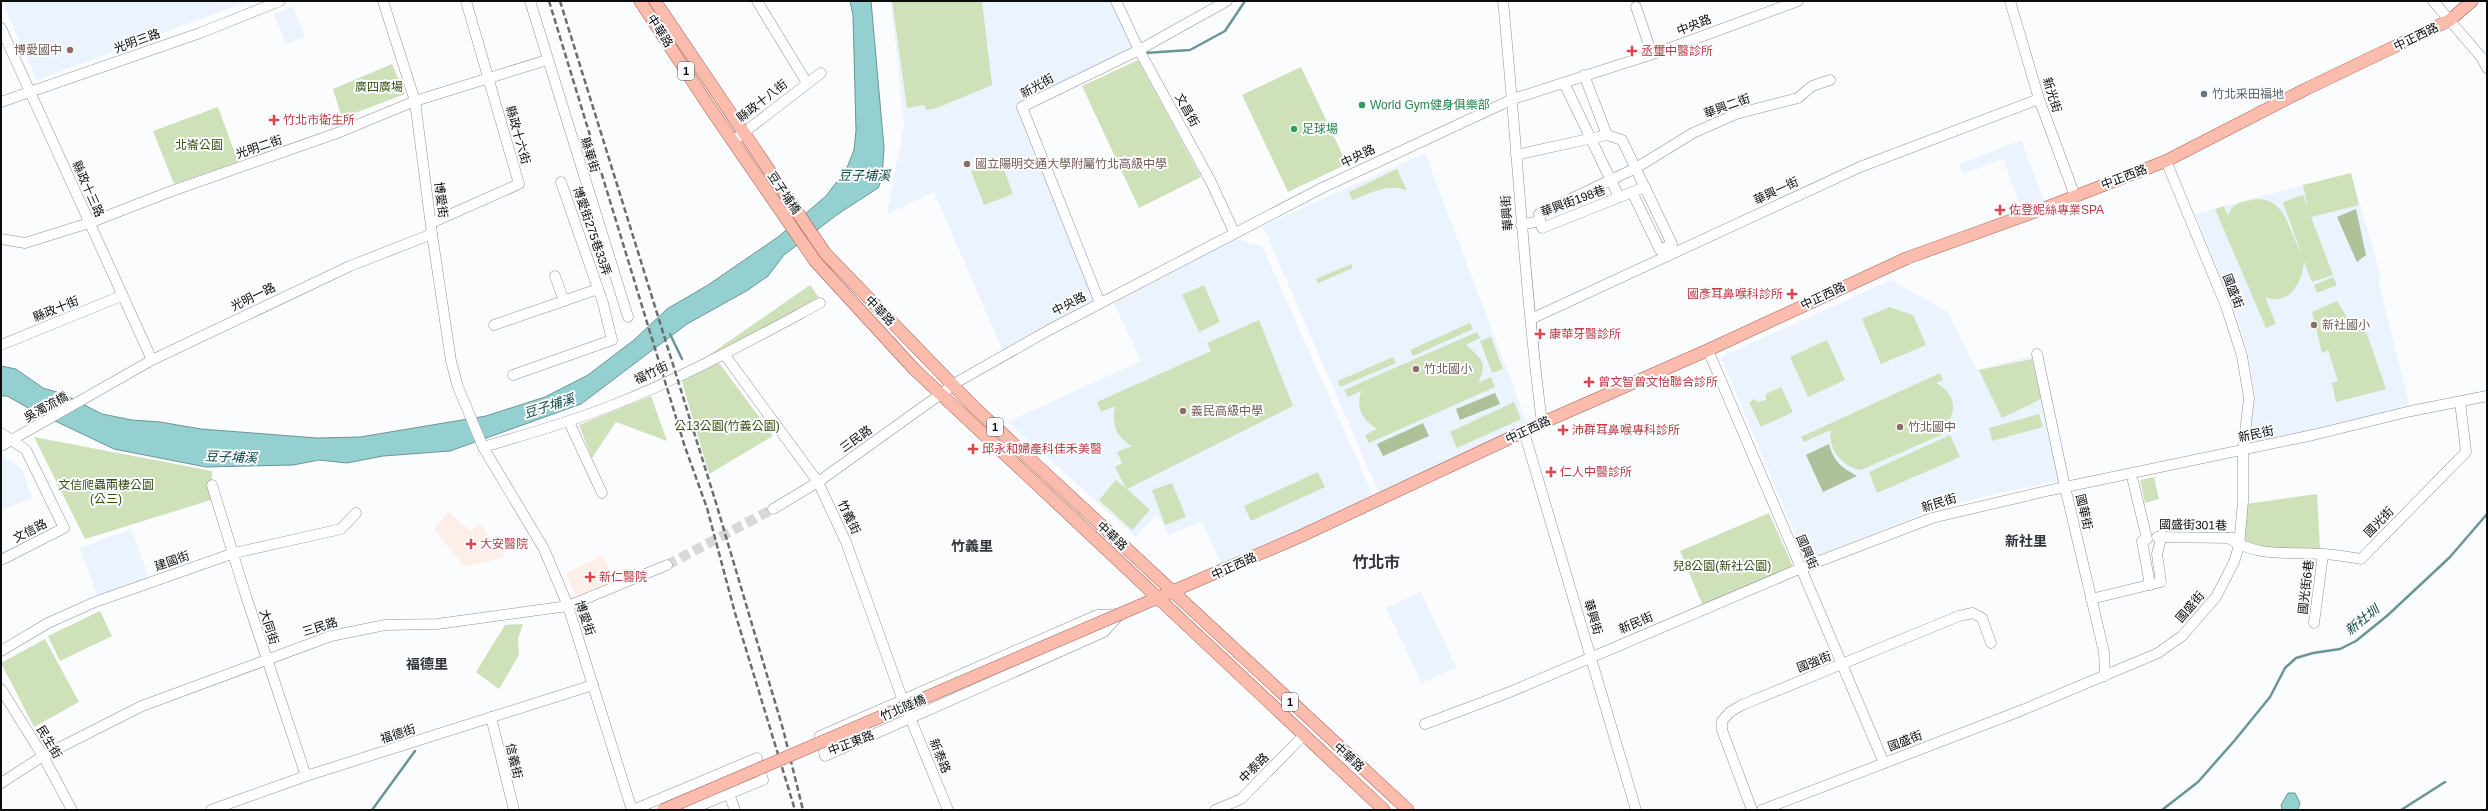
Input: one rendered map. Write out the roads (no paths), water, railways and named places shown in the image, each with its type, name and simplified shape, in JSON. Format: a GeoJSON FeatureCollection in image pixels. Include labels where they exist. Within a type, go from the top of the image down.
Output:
{"type":"FeatureCollection","features":[{"type":"Feature","properties":{"kind":"main road","name":"中華路"},"geometry":{"type":"LineString","coordinates":[[640,1],[733,141]]}},
{"type":"Feature","properties":{"kind":"main road","name":"中華路"},"geometry":{"type":"LineString","coordinates":[[655,1],[743,132]]}},
{"type":"Feature","properties":{"kind":"main road","name":"中正西路"},"geometry":{"type":"LineString","coordinates":[[1160,598],[1172,594],[1542,423],[1708,350],[1907,258],[2166,161],[2306,89],[2450,20],[2472,1]]}},
{"type":"Feature","properties":{"kind":"main road","name":"豆子埔橋"},"geometry":{"type":"LineString","coordinates":[[743,132],[825,253]]}},
{"type":"Feature","properties":{"kind":"main road","name":"豆子埔橋"},"geometry":{"type":"LineString","coordinates":[[733,141],[815,261]]}},
{"type":"Feature","properties":{"kind":"main road","name":"中華路"},"geometry":{"type":"LineString","coordinates":[[825,253],[952,386],[1172,594],[1408,810]]}},
{"type":"Feature","properties":{"kind":"main road","name":"中華路"},"geometry":{"type":"LineString","coordinates":[[815,261],[940,395],[1160,598],[1384,810]]}},
{"type":"Feature","properties":{"kind":"main road","name":"中正東路"},"geometry":{"type":"LineString","coordinates":[[1120,614],[1160,598]]}},
{"type":"Feature","properties":{"kind":"main road","name":"竹北陸橋"},"geometry":{"type":"LineString","coordinates":[[663,810],[1120,614]]}},
{"type":"Feature","properties":{"kind":"street","name":"光明三路"},"geometry":{"type":"LineString","coordinates":[[1,102],[200,33],[280,1]]}},
{"type":"Feature","properties":{"kind":"street","name":"博愛街"},"geometry":{"type":"LineString","coordinates":[[383,1],[415,102],[431,229],[451,361],[464,405],[483,447],[544,549],[568,606],[633,810]]}},
{"type":"Feature","properties":{"kind":"street","name":"縣政十六街"},"geometry":{"type":"LineString","coordinates":[[431,229],[519,184],[466,1]]}},
{"type":"Feature","properties":{"kind":"street","name":"縣華街"},"geometry":{"type":"LineString","coordinates":[[530,1],[547,60],[628,317]]}},
{"type":"Feature","properties":{"kind":"street","name":"縣政十八街"},"geometry":{"type":"LineString","coordinates":[[757,1],[807,83]]}},
{"type":"Feature","properties":{"kind":"street","name":"文昌街"},"geometry":{"type":"LineString","coordinates":[[1116,1],[1139,50],[1179,120],[1234,232]]}},
{"type":"Feature","properties":{"kind":"street","name":"新光街"},"geometry":{"type":"LineString","coordinates":[[1100,303],[1022,107],[1139,50],[1227,1]]}},
{"type":"Feature","properties":{"kind":"street","name":"華興街"},"geometry":{"type":"LineString","coordinates":[[1503,1],[1513,99],[1521,225],[1542,423]]}},
{"type":"Feature","properties":{"kind":"street","name":"中央路"},"geometry":{"type":"LineString","coordinates":[[952,386],[1040,334],[1234,232],[1378,160],[1513,99],[1652,54],[1798,1]]}},
{"type":"Feature","properties":{"kind":"street","name":"新光街"},"geometry":{"type":"LineString","coordinates":[[2010,1],[2039,99],[2075,196]]}},
{"type":"Feature","properties":{"kind":"street"},"geometry":{"type":"LineString","coordinates":[[2432,1],[2482,58],[2487,68]]}},
{"type":"Feature","properties":{"kind":"street"},"geometry":{"type":"LineString","coordinates":[[1636,7],[1652,54]]}},
{"type":"Feature","properties":{"kind":"street","name":"縣政十三路"},"geometry":{"type":"LineString","coordinates":[[1,28],[121,296],[152,360]]}},
{"type":"Feature","properties":{"kind":"street","name":"光明二街"},"geometry":{"type":"LineString","coordinates":[[1,239],[25,243],[89,223],[169,192],[340,132],[415,102],[489,77],[547,60]]}},
{"type":"Feature","properties":{"kind":"street","name":"縣政十八街"},"geometry":{"type":"LineString","coordinates":[[733,141],[821,73]]}},
{"type":"Feature","properties":{"kind":"street"},"geometry":{"type":"LineString","coordinates":[[1584,75],[1607,135]]}},
{"type":"Feature","properties":{"kind":"street","name":"華興二街"},"geometry":{"type":"LineString","coordinates":[[1610,181],[1636,168],[1693,133],[1736,114],[1798,98],[1812,86],[1830,80]]}},
{"type":"Feature","properties":{"kind":"street"},"geometry":{"type":"LineString","coordinates":[[1564,83],[1592,138],[1610,181]]}},
{"type":"Feature","properties":{"kind":"street","name":"華興一街"},"geometry":{"type":"LineString","coordinates":[[1530,320],[1860,167],[2039,99]]}},
{"type":"Feature","properties":{"kind":"street"},"geometry":{"type":"LineString","coordinates":[[1516,155],[1607,135],[1622,140],[1672,244],[1660,250],[1632,192]]}},
{"type":"Feature","properties":{"kind":"street","name":"國盛街"},"geometry":{"type":"LineString","coordinates":[[1762,810],[2105,676],[2158,653],[2182,636],[2216,597],[2234,562],[2239,542],[2243,500],[2243,450],[2248,398],[2242,356],[2226,306],[2166,161]]}},
{"type":"Feature","properties":{"kind":"street","name":"華興街198巷"},"geometry":{"type":"LineString","coordinates":[[1619,197],[1610,181],[1539,214],[1542,228],[1645,187]]}},
{"type":"Feature","properties":{"kind":"street","name":"博愛街275巷33弄"},"geometry":{"type":"LineString","coordinates":[[513,375],[612,340],[603,303],[561,182]]}},
{"type":"Feature","properties":{"kind":"street","name":"華興街198巷"},"geometry":{"type":"LineString","coordinates":[[1521,225],[1540,221]]}},
{"type":"Feature","properties":{"kind":"street","name":"光明一路"},"geometry":{"type":"LineString","coordinates":[[92,396],[152,360],[431,229]]}},
{"type":"Feature","properties":{"kind":"street"},"geometry":{"type":"LineString","coordinates":[[555,276],[564,301]]}},
{"type":"Feature","properties":{"kind":"street","name":"博愛街275巷33弄"},"geometry":{"type":"LineString","coordinates":[[494,325],[598,289]]}},
{"type":"Feature","properties":{"kind":"street","name":"縣政十街"},"geometry":{"type":"LineString","coordinates":[[1,345],[121,296]]}},
{"type":"Feature","properties":{"kind":"street","name":"福竹街"},"geometry":{"type":"LineString","coordinates":[[483,447],[569,422],[610,406],[724,354],[820,303]]}},
{"type":"Feature","properties":{"kind":"street","name":"國興街"},"geometry":{"type":"LineString","coordinates":[[1708,350],[1800,569],[1884,763]]}},
{"type":"Feature","properties":{"kind":"street","name":"竹義街"},"geometry":{"type":"LineString","coordinates":[[724,354],[818,482],[846,542],[909,716]]}},
{"type":"Feature","properties":{"kind":"street","name":"國華街"},"geometry":{"type":"LineString","coordinates":[[2036,354],[2065,487],[2104,652],[2105,676]]}},
{"type":"Feature","properties":{"kind":"street","name":"三民路"},"geometry":{"type":"LineString","coordinates":[[773,509],[818,482],[952,386]]}},
{"type":"Feature","properties":{"kind":"street","name":"吳濁流橋"},"geometry":{"type":"LineString","coordinates":[[13,440],[92,396]]}},
{"type":"Feature","properties":{"kind":"street","name":"新民街"},"geometry":{"type":"LineString","coordinates":[[1425,724],[1510,692],[1800,569],[1932,518],[2065,487],[2243,450],[2487,396]]}},
{"type":"Feature","properties":{"kind":"street","name":"國光街"},"geometry":{"type":"LineString","coordinates":[[2228,538],[2259,552],[2323,554],[2360,559],[2466,452],[2460,402]]}},
{"type":"Feature","properties":{"kind":"street"},"geometry":{"type":"LineString","coordinates":[[569,422],[602,493]]}},
{"type":"Feature","properties":{"kind":"street","name":"華興街"},"geometry":{"type":"LineString","coordinates":[[1524,432],[1636,810]]}},
{"type":"Feature","properties":{"kind":"street"},"geometry":{"type":"LineString","coordinates":[[1,433],[13,440]]}},
{"type":"Feature","properties":{"kind":"street"},"geometry":{"type":"LineString","coordinates":[[1,446],[13,440]]}},
{"type":"Feature","properties":{"kind":"street","name":"文信路"},"geometry":{"type":"LineString","coordinates":[[1,560],[64,528],[26,450],[13,440]]}},
{"type":"Feature","properties":{"kind":"street"},"geometry":{"type":"LineString","coordinates":[[2132,481],[2147,539],[2142,541],[2150,585]]}},
{"type":"Feature","properties":{"kind":"street","name":"大同街"},"geometry":{"type":"LineString","coordinates":[[212,485],[266,660],[306,776]]}},
{"type":"Feature","properties":{"kind":"street","name":"建國街"},"geometry":{"type":"LineString","coordinates":[[1,651],[48,623],[95,602],[234,553],[340,529],[356,512]]}},
{"type":"Feature","properties":{"kind":"street"},"geometry":{"type":"LineString","coordinates":[[2091,599],[2161,582],[2157,554],[2162,535]]}},
{"type":"Feature","properties":{"kind":"street","name":"國盛街301巷"},"geometry":{"type":"LineString","coordinates":[[2147,539],[2162,535],[2228,538]]}},
{"type":"Feature","properties":{"kind":"street","name":"國光街6巷"},"geometry":{"type":"LineString","coordinates":[[2314,623],[2323,554]]}},
{"type":"Feature","properties":{"kind":"street","name":"三民路"},"geometry":{"type":"LineString","coordinates":[[1,783],[43,756],[142,706],[331,636],[386,625],[437,624],[568,606],[667,565]]}},
{"type":"Feature","properties":{"kind":"street","name":"國強街"},"geometry":{"type":"LineString","coordinates":[[1752,810],[1722,730],[1722,721],[1730,712],[1742,705],[1958,616],[1973,613],[1982,618],[1992,643]]}},
{"type":"Feature","properties":{"kind":"street","name":"中正東路"},"geometry":{"type":"LineString","coordinates":[[1120,614],[1104,632],[909,716],[825,756],[820,736],[902,698],[1097,615],[1120,614]]}},
{"type":"Feature","properties":{"kind":"street","name":"福德街"},"geometry":{"type":"LineString","coordinates":[[211,810],[306,776],[594,685]]}},
{"type":"Feature","properties":{"kind":"street","name":"民生街"},"geometry":{"type":"LineString","coordinates":[[1,689],[43,756],[72,810]]}},
{"type":"Feature","properties":{"kind":"street","name":"新泰路"},"geometry":{"type":"LineString","coordinates":[[909,716],[948,810]]}},
{"type":"Feature","properties":{"kind":"street","name":"信義街"},"geometry":{"type":"LineString","coordinates":[[491,717],[514,810]]}},
{"type":"Feature","properties":{"kind":"street","name":"中泰路"},"geometry":{"type":"LineString","coordinates":[[1215,810],[1242,799],[1304,735]]}},
{"type":"Feature","properties":{"kind":"street"},"geometry":{"type":"LineString","coordinates":[[633,810],[757,758],[763,780],[689,810]]}},
{"type":"Feature","properties":{"kind":"street"},"geometry":{"type":"LineString","coordinates":[[729,794],[735,810]]}},
{"type":"Feature","properties":{"kind":"water","name":"豆子埔溪"},"geometry":{"type":"Polygon","coordinates":[[[850,1],[871,1],[884,148],[882,179],[878,188],[838,214],[784,255],[768,276],[748,290],[687,324],[581,404],[450,451],[383,456],[347,463],[319,460],[293,465],[206,467],[114,449],[32,410],[7,396],[1,396],[1,366],[16,369],[43,388],[63,394],[102,414],[132,420],[160,422],[201,429],[317,438],[360,437],[486,416],[545,397],[588,375],[634,340],[667,309],[708,285],[778,237],[826,196],[846,170],[854,150],[856,131],[853,15],[850,1]]]}},
{"type":"Feature","properties":{"kind":"water"},"geometry":{"type":"Polygon","coordinates":[[[2288,793],[2295,793],[2300,803],[2298,810],[2282,810],[2281,805],[2288,793]]]}},
{"type":"Feature","properties":{"kind":"waterway"},"geometry":{"type":"LineString","coordinates":[[1145,53],[1190,50],[1225,31],[1245,1]]}},
{"type":"Feature","properties":{"kind":"waterway"},"geometry":{"type":"LineString","coordinates":[[670,334],[682,359]]}},
{"type":"Feature","properties":{"kind":"waterway","name":"新社圳"},"geometry":{"type":"LineString","coordinates":[[2162,810],[2198,782],[2235,740],[2270,697],[2285,668],[2296,658],[2313,653],[2340,649],[2356,641],[2388,615],[2450,557],[2487,514]]}},
{"type":"Feature","properties":{"kind":"waterway"},"geometry":{"type":"LineString","coordinates":[[372,810],[415,751]]}},
{"type":"Feature","properties":{"kind":"waterway"},"geometry":{"type":"LineString","coordinates":[[2401,810],[2445,782]]}},
{"type":"Feature","properties":{"kind":"tunnel"},"geometry":{"type":"LineString","coordinates":[[667,565],[773,509]]}},
{"type":"Feature","properties":{"kind":"railway"},"geometry":{"type":"LineString","coordinates":[[549,1],[685,447],[707,508],[735,613],[795,810]]}},
{"type":"Feature","properties":{"kind":"railway"},"geometry":{"type":"LineString","coordinates":[[560,1],[716,503],[783,729],[803,810]]}},
{"type":"Feature","properties":{"kind":"place","name":"博愛國中"},"geometry":{"type":"Point","coordinates":[70,50]}},
{"type":"Feature","properties":{"kind":"place","name":"丞璽中醫診所"},"geometry":{"type":"Point","coordinates":[1632,51]}},
{"type":"Feature","properties":{"kind":"place","name":"竹北采田福地"},"geometry":{"type":"Point","coordinates":[2204,94]}},
{"type":"Feature","properties":{"kind":"place","name":"World Gym健身俱樂部"},"geometry":{"type":"Point","coordinates":[1362,105]}},
{"type":"Feature","properties":{"kind":"place","name":"竹北市衛生所"},"geometry":{"type":"Point","coordinates":[274,120]}},
{"type":"Feature","properties":{"kind":"place","name":"足球場"},"geometry":{"type":"Point","coordinates":[1294,129]}},
{"type":"Feature","properties":{"kind":"place","name":"國立陽明交通大學附屬竹北高級中學"},"geometry":{"type":"Point","coordinates":[967,164]}},
{"type":"Feature","properties":{"kind":"place","name":"佐登妮絲專業SPA"},"geometry":{"type":"Point","coordinates":[2000,210]}},
{"type":"Feature","properties":{"kind":"place","name":"國彥耳鼻喉科診所"},"geometry":{"type":"Point","coordinates":[1792,294]}},
{"type":"Feature","properties":{"kind":"place","name":"新社國小"},"geometry":{"type":"Point","coordinates":[2314,325]}},
{"type":"Feature","properties":{"kind":"place","name":"康華牙醫診所"},"geometry":{"type":"Point","coordinates":[1540,334]}},
{"type":"Feature","properties":{"kind":"place","name":"竹北國小"},"geometry":{"type":"Point","coordinates":[1416,369]}},
{"type":"Feature","properties":{"kind":"place","name":"曾文智曾文怡聯合診所"},"geometry":{"type":"Point","coordinates":[1589,382]}},
{"type":"Feature","properties":{"kind":"place","name":"義民高級中學"},"geometry":{"type":"Point","coordinates":[1183,411]}},
{"type":"Feature","properties":{"kind":"place","name":"竹北國中"},"geometry":{"type":"Point","coordinates":[1900,427]}},
{"type":"Feature","properties":{"kind":"place","name":"沛群耳鼻喉專科診所"},"geometry":{"type":"Point","coordinates":[1563,430]}},
{"type":"Feature","properties":{"kind":"place","name":"邱永和婦產科佳禾美醫"},"geometry":{"type":"Point","coordinates":[973,449]}},
{"type":"Feature","properties":{"kind":"place","name":"仁人中醫診所"},"geometry":{"type":"Point","coordinates":[1551,472]}},
{"type":"Feature","properties":{"kind":"place","name":"大安醫院"},"geometry":{"type":"Point","coordinates":[471,544]}},
{"type":"Feature","properties":{"kind":"place","name":"新仁醫院"},"geometry":{"type":"Point","coordinates":[590,577]}},
{"type":"Feature","properties":{"kind":"district","name":"新社里"},"geometry":{"type":"Point","coordinates":[2026,541]}},
{"type":"Feature","properties":{"kind":"district","name":"竹義里"},"geometry":{"type":"Point","coordinates":[972,546]}},
{"type":"Feature","properties":{"kind":"district","name":"竹北市"},"geometry":{"type":"Point","coordinates":[1376,562]}},
{"type":"Feature","properties":{"kind":"district","name":"福德里"},"geometry":{"type":"Point","coordinates":[427,664]}},
{"type":"Feature","properties":{"kind":"park label","name":"廣四廣場"},"geometry":{"type":"Point","coordinates":[379,87]}},
{"type":"Feature","properties":{"kind":"park label","name":"北崙公園"},"geometry":{"type":"Point","coordinates":[199,145]}},
{"type":"Feature","properties":{"kind":"park label","name":"公13公園(竹義公園)"},"geometry":{"type":"Point","coordinates":[727,426]}},
{"type":"Feature","properties":{"kind":"park label","name":"文信爬蟲兩棲公園 (公三)"},"geometry":{"type":"Point","coordinates":[106,492]}},
{"type":"Feature","properties":{"kind":"park label","name":"兒8公園(新社公園)"},"geometry":{"type":"Point","coordinates":[1722,566]}}]}
